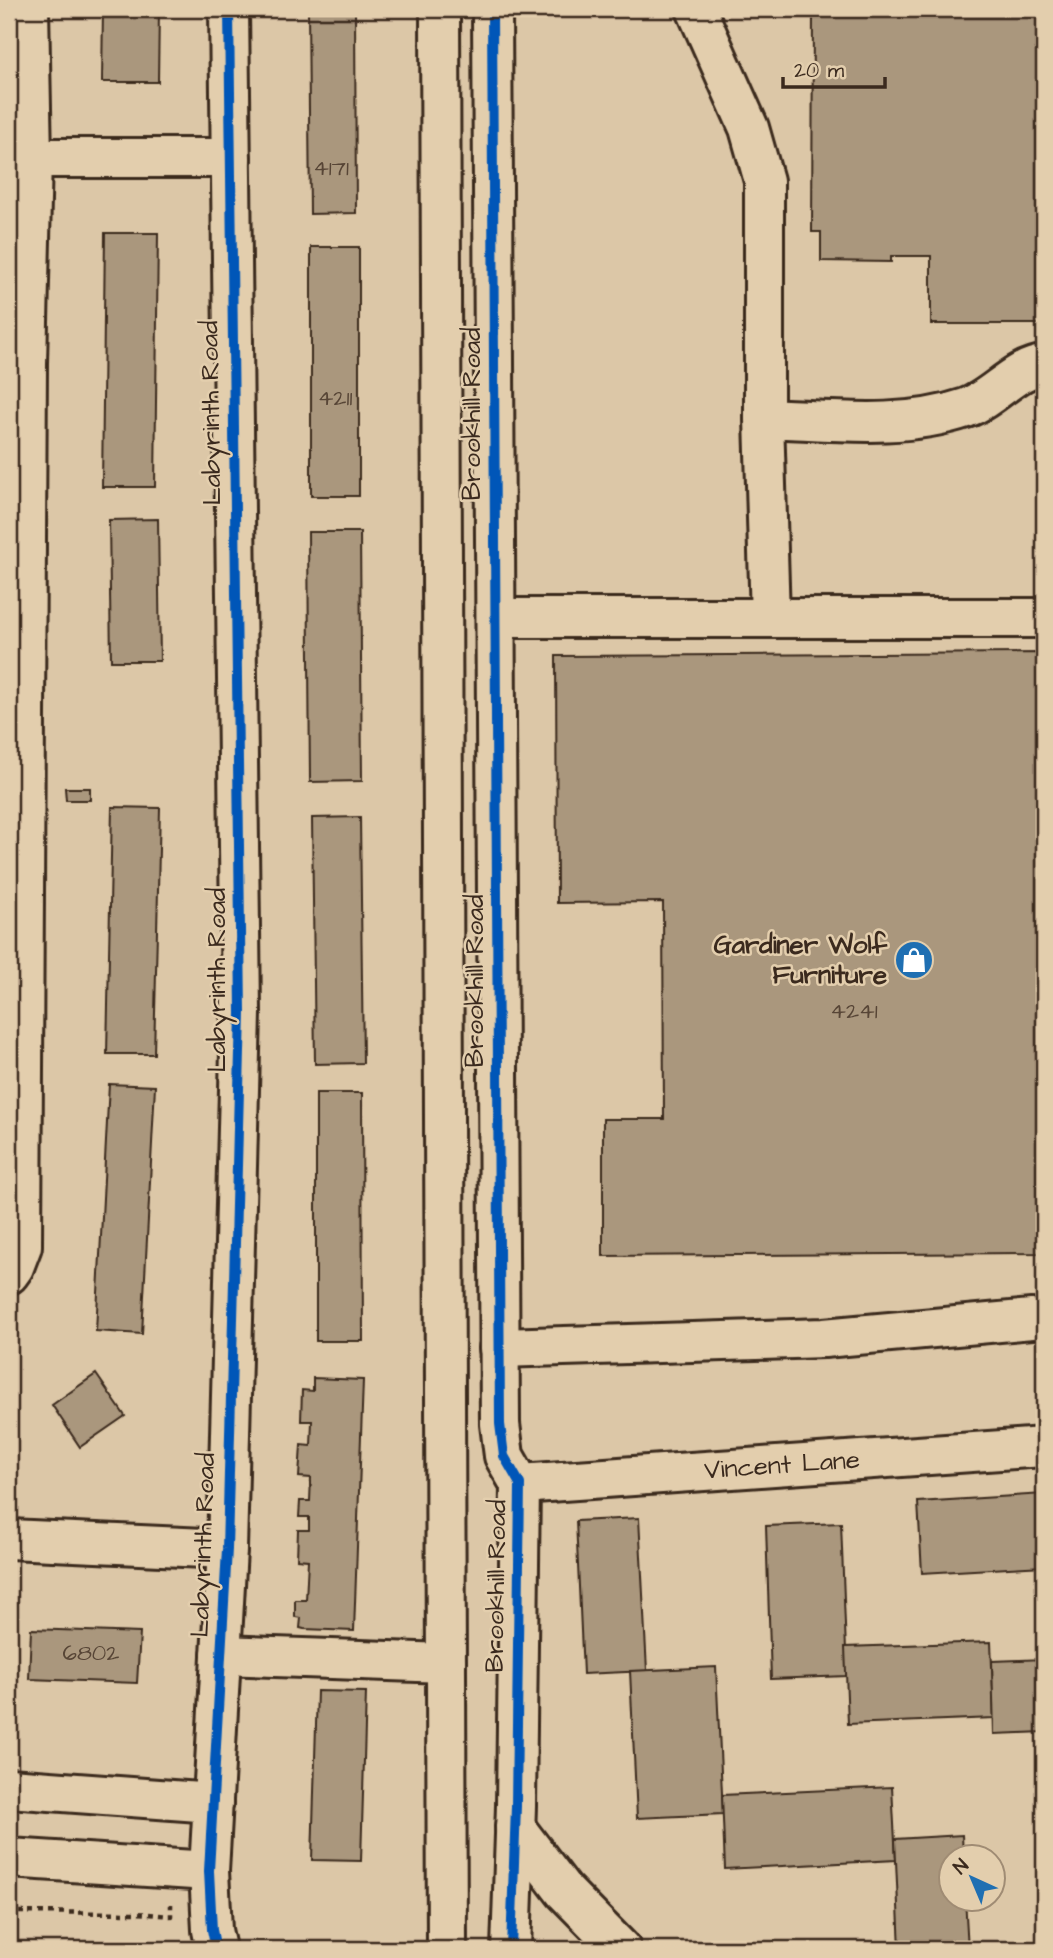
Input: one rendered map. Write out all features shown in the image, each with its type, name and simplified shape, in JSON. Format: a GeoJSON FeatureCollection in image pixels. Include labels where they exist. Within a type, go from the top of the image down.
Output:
{"type":"FeatureCollection","features":[{"type":"Feature","properties":{"kind":"street"},"geometry":{"type":"LineString","coordinates":[[9,1275],[22,1246],[18,363],[21,158],[29,9]]}},
{"type":"Feature","properties":{"kind":"street","name":"Labyrinth Road"},"geometry":{"type":"LineString","coordinates":[[216,1949],[191,1869],[213,1803],[227,1549],[242,1013],[229,9]]}},
{"type":"Feature","properties":{"kind":"street"},"geometry":{"type":"LineString","coordinates":[[440,9],[447,1949]]}},
{"type":"Feature","properties":{"kind":"street","name":"Brookhill Road"},"geometry":{"type":"LineString","coordinates":[[492,9],[499,1348],[501,1435],[505,1456],[520,1484],[511,1949]]}},
{"type":"Feature","properties":{"kind":"street"},"geometry":{"type":"LineString","coordinates":[[696,9],[749,128],[764,181],[764,418],[770,618]]}},
{"type":"Feature","properties":{"kind":"street"},"geometry":{"type":"LineString","coordinates":[[21,158],[230,158]]}},
{"type":"Feature","properties":{"kind":"street"},"geometry":{"type":"LineString","coordinates":[[764,418],[899,422],[931,417],[967,408],[992,395],[1012,378],[1044,365]]}},
{"type":"Feature","properties":{"kind":"street"},"geometry":{"type":"LineString","coordinates":[[497,618],[1044,618]]}},
{"type":"Feature","properties":{"kind":"street"},"geometry":{"type":"LineString","coordinates":[[499,1348],[824,1338],[1032,1319]]}},
{"type":"Feature","properties":{"kind":"street","name":"Vincent Lane"},"geometry":{"type":"LineString","coordinates":[[520,1484],[1044,1447]]}},
{"type":"Feature","properties":{"kind":"street"},"geometry":{"type":"LineString","coordinates":[[9,1539],[227,1549]]}},
{"type":"Feature","properties":{"kind":"street"},"geometry":{"type":"LineString","coordinates":[[221,1655],[446,1663]]}},
{"type":"Feature","properties":{"kind":"street"},"geometry":{"type":"LineString","coordinates":[[9,1788],[213,1803]]}},
{"type":"Feature","properties":{"kind":"street"},"geometry":{"type":"LineString","coordinates":[[515,1827],[564,1891],[621,1949]]}},
{"type":"Feature","properties":{"kind":"street"},"geometry":{"type":"LineString","coordinates":[[9,1858],[191,1869]]}},
{"type":"Feature","properties":{"kind":"path"},"geometry":{"type":"LineString","coordinates":[[9,1912],[137,1913],[171,1916],[191,1869]]}},
{"type":"Feature","properties":{"kind":"building"},"geometry":{"type":"Polygon","coordinates":[[[103,9],[159,9],[158,82],[102,82],[103,9]]]}},
{"type":"Feature","properties":{"kind":"building"},"geometry":{"type":"Polygon","coordinates":[[[308,9],[355,9],[356,213],[310,214],[308,9]]]}},
{"type":"Feature","properties":{"kind":"building"},"geometry":{"type":"Polygon","coordinates":[[[813,9],[1044,9],[1044,324],[931,324],[931,256],[891,256],[891,262],[821,261],[821,232],[812,232],[813,9]]]}},
{"type":"Feature","properties":{"kind":"building"},"geometry":{"type":"Polygon","coordinates":[[[105,233],[158,233],[155,487],[102,487],[105,233]]]}},
{"type":"Feature","properties":{"kind":"building"},"geometry":{"type":"Polygon","coordinates":[[[311,247],[359,247],[359,496],[311,496],[311,247]]]}},
{"type":"Feature","properties":{"kind":"building"},"geometry":{"type":"Polygon","coordinates":[[[158,519],[160,661],[111,661],[109,520],[158,519]]]}},
{"type":"Feature","properties":{"kind":"building"},"geometry":{"type":"Polygon","coordinates":[[[308,532],[360,532],[362,781],[310,782],[308,532]]]}},
{"type":"Feature","properties":{"kind":"building"},"geometry":{"type":"Polygon","coordinates":[[[1044,653],[1044,1253],[603,1256],[603,1119],[664,1119],[663,902],[557,903],[556,656],[1044,653]]]}},
{"type":"Feature","properties":{"kind":"building"},"geometry":{"type":"Polygon","coordinates":[[[65,788],[90,788],[90,800],[66,800],[65,788]]]}},
{"type":"Feature","properties":{"kind":"building"},"geometry":{"type":"Polygon","coordinates":[[[112,807],[160,808],[154,1054],[107,1054],[112,807]]]}},
{"type":"Feature","properties":{"kind":"building"},"geometry":{"type":"Polygon","coordinates":[[[360,817],[363,1063],[315,1064],[312,818],[360,817]]]}},
{"type":"Feature","properties":{"kind":"building"},"geometry":{"type":"Polygon","coordinates":[[[109,1084],[155,1086],[142,1334],[96,1331],[109,1084]]]}},
{"type":"Feature","properties":{"kind":"building"},"geometry":{"type":"Polygon","coordinates":[[[316,1093],[362,1093],[363,1341],[316,1341],[316,1093]]]}},
{"type":"Feature","properties":{"kind":"building"},"geometry":{"type":"Polygon","coordinates":[[[96,1374],[125,1416],[80,1447],[52,1405],[96,1374]]]}},
{"type":"Feature","properties":{"kind":"building"},"geometry":{"type":"Polygon","coordinates":[[[313,1378],[363,1380],[354,1631],[304,1629],[300,1628],[301,1618],[295,1617],[295,1600],[306,1600],[308,1560],[297,1559],[298,1530],[309,1530],[309,1517],[299,1517],[300,1501],[310,1501],[311,1478],[299,1477],[301,1445],[311,1446],[312,1421],[301,1421],[302,1390],[313,1391],[313,1378]]]}},
{"type":"Feature","properties":{"kind":"building"},"geometry":{"type":"Polygon","coordinates":[[[1044,1494],[1044,1566],[922,1573],[918,1502],[1044,1494]]]}},
{"type":"Feature","properties":{"kind":"building"},"geometry":{"type":"Polygon","coordinates":[[[639,1518],[647,1671],[583,1674],[576,1521],[639,1518]]]}},
{"type":"Feature","properties":{"kind":"building"},"geometry":{"type":"Polygon","coordinates":[[[841,1523],[847,1676],[771,1679],[766,1526],[841,1523]]]}},
{"type":"Feature","properties":{"kind":"building"},"geometry":{"type":"Polygon","coordinates":[[[31,1629],[140,1633],[137,1683],[29,1679],[31,1629]]]}},
{"type":"Feature","properties":{"kind":"building"},"geometry":{"type":"Polygon","coordinates":[[[991,1642],[994,1718],[848,1724],[845,1647],[991,1642]]]}},
{"type":"Feature","properties":{"kind":"building"},"geometry":{"type":"Polygon","coordinates":[[[1044,1659],[1044,1732],[994,1734],[992,1661],[1044,1659]]]}},
{"type":"Feature","properties":{"kind":"building"},"geometry":{"type":"Polygon","coordinates":[[[716,1667],[723,1814],[637,1818],[630,1671],[716,1667]]]}},
{"type":"Feature","properties":{"kind":"building"},"geometry":{"type":"Polygon","coordinates":[[[317,1691],[366,1692],[361,1861],[312,1860],[317,1691]]]}},
{"type":"Feature","properties":{"kind":"building"},"geometry":{"type":"Polygon","coordinates":[[[892,1787],[896,1860],[725,1869],[722,1795],[892,1787]]]}},
{"type":"Feature","properties":{"kind":"building"},"geometry":{"type":"Polygon","coordinates":[[[962,1835],[962,1842],[937,1842],[937,1912],[966,1912],[968,1949],[900,1949],[895,1839],[962,1835]]]}},
{"type":"Feature","properties":{"kind":"cycle path"},"geometry":{"type":"LineString","coordinates":[[216,1949],[212,1930],[209,1871],[227,1549],[241,1013],[229,9]]}},
{"type":"Feature","properties":{"kind":"cycle path"},"geometry":{"type":"LineString","coordinates":[[492,9],[500,1424],[504,1456],[520,1484],[516,1806],[511,1949]]}},
{"type":"Feature","properties":{"kind":"place","name":"Gardiner Wolf Furniture"},"geometry":{"type":"Point","coordinates":[914,960]}}]}
